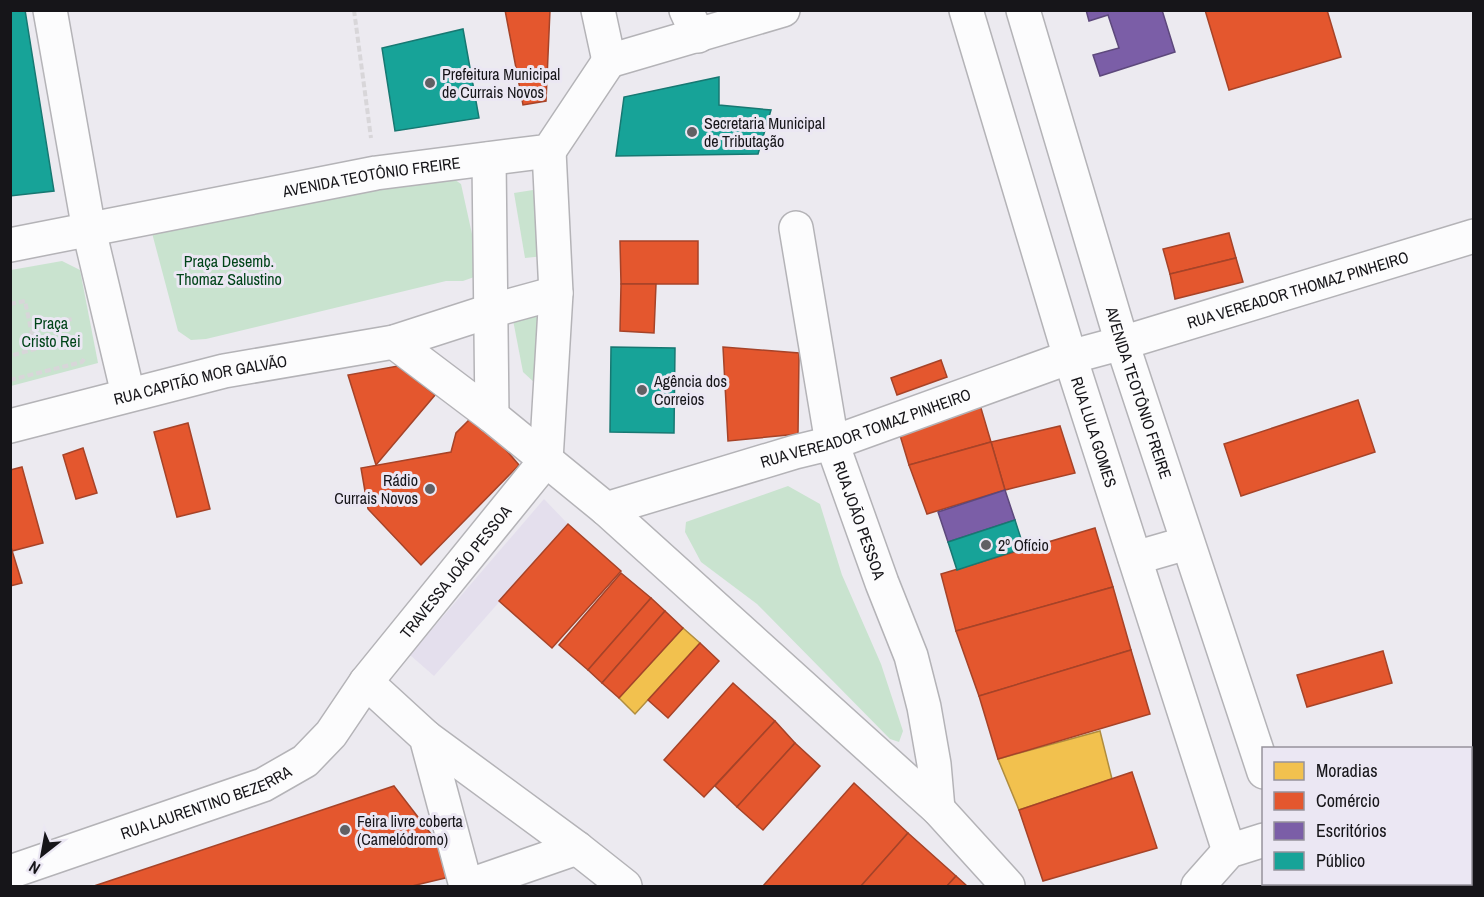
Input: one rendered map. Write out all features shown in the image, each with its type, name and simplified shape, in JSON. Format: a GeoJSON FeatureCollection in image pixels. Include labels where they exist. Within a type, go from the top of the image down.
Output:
{"type":"FeatureCollection","features":[{"type":"Feature","properties":{"kind":"street"},"geometry":{"type":"LineString","coordinates":[[50,10],[89,230],[128,394]]}},
{"type":"Feature","properties":{"kind":"street"},"geometry":{"type":"LineString","coordinates":[[598,10],[609,61]]}},
{"type":"Feature","properties":{"kind":"street"},"geometry":{"type":"LineString","coordinates":[[546,460],[556,293],[549,151],[609,61],[692,23],[783,10]]}},
{"type":"Feature","properties":{"kind":"street","name":"RUA LULA GOMES"},"geometry":{"type":"LineString","coordinates":[[966,10],[1070,357],[1229,851]]}},
{"type":"Feature","properties":{"kind":"street","name":"AVENIDA TEOTÔNIO FREIRE"},"geometry":{"type":"LineString","coordinates":[[1023,10],[1122,344],[1262,769]]}},
{"type":"Feature","properties":{"kind":"street","name":"AVENIDA TEOTÔNIO FREIRE"},"geometry":{"type":"LineString","coordinates":[[10,245],[376,172],[549,151]]}},
{"type":"Feature","properties":{"kind":"street"},"geometry":{"type":"LineString","coordinates":[[489,159],[492,416]]}},
{"type":"Feature","properties":{"kind":"street","name":"RUA JOÃO PESSOA"},"geometry":{"type":"LineString","coordinates":[[796,228],[832,443],[882,583],[911,656],[924,707],[934,764],[938,809]]}},
{"type":"Feature","properties":{"kind":"street","name":"RUA VEREADOR THOMAZ PINHEIRO"},"geometry":{"type":"LineString","coordinates":[[1122,344],[1473,236]]}},
{"type":"Feature","properties":{"kind":"street","name":"RUA CAPITÃO MOR GALVÃO"},"geometry":{"type":"LineString","coordinates":[[10,426],[224,371],[394,342],[490,311],[556,293]]}},
{"type":"Feature","properties":{"kind":"street"},"geometry":{"type":"LineString","coordinates":[[394,342],[492,416],[606,509],[938,809],[1008,886]]}},
{"type":"Feature","properties":{"kind":"street","name":"RUA VEREADOR TOMAZ PINHEIRO"},"geometry":{"type":"LineString","coordinates":[[606,509],[832,443],[1070,357],[1122,344]]}},
{"type":"Feature","properties":{"kind":"street","name":"TRAVESSA JOÃO PESSOA"},"geometry":{"type":"LineString","coordinates":[[366,682],[546,460]]}},
{"type":"Feature","properties":{"kind":"street"},"geometry":{"type":"LineString","coordinates":[[1135,558],[1187,543]]}},
{"type":"Feature","properties":{"kind":"street"},"geometry":{"type":"LineString","coordinates":[[366,682],[426,737],[625,886]]}},
{"type":"Feature","properties":{"kind":"street","name":"RUA LAURENTINO BEZERRA"},"geometry":{"type":"LineString","coordinates":[[10,872],[263,785],[306,761],[331,734],[366,682]]}},
{"type":"Feature","properties":{"kind":"street"},"geometry":{"type":"LineString","coordinates":[[426,737],[466,886],[577,848]]}},
{"type":"Feature","properties":{"kind":"street"},"geometry":{"type":"LineString","coordinates":[[1198,886],[1229,851],[1262,840]]}},
{"type":"Feature","properties":{"kind":"street"},"geometry":{"type":"LineString","coordinates":[[10,872],[15,886]]}},
{"type":"Feature","properties":{"kind":"path"},"geometry":{"type":"LineString","coordinates":[[354,10],[376,172]]}},
{"type":"Feature","properties":{"kind":"path"},"geometry":{"type":"LineString","coordinates":[[10,304],[25,301],[35,349],[10,356]]}},
{"type":"Feature","properties":{"kind":"path"},"geometry":{"type":"LineString","coordinates":[[30,325],[83,318]]}},
{"type":"Feature","properties":{"kind":"path"},"geometry":{"type":"LineString","coordinates":[[10,380],[82,362],[89,353]]}},
{"type":"Feature","properties":{"kind":"shaded area"},"geometry":{"type":"Polygon","coordinates":[[[544,499],[568,524],[434,676],[410,655],[544,499]]]}},
{"type":"Feature","properties":{"kind":"green space","name":"Praça Desemb. Thomaz Salustino"},"geometry":{"type":"Polygon","coordinates":[[[448,175],[461,184],[472,234],[477,276],[463,281],[446,281],[206,339],[191,340],[178,331],[152,233],[448,175]]]}},
{"type":"Feature","properties":{"kind":"green space"},"geometry":{"type":"Polygon","coordinates":[[[533,190],[544,256],[525,258],[514,193],[533,190]]]}},
{"type":"Feature","properties":{"kind":"green space","name":"Praça Cristo Rei"},"geometry":{"type":"Polygon","coordinates":[[[62,261],[80,270],[98,363],[11,386],[11,270],[62,261]]]}},
{"type":"Feature","properties":{"kind":"green space"},"geometry":{"type":"Polygon","coordinates":[[[543,308],[549,396],[523,372],[513,320],[543,308]]]}},
{"type":"Feature","properties":{"kind":"green space"},"geometry":{"type":"Polygon","coordinates":[[[788,486],[820,504],[842,575],[881,664],[903,731],[899,742],[890,739],[757,604],[701,562],[685,532],[686,522],[788,486]]]}},
{"type":"Feature","properties":{"kind":"green space"},"geometry":{"type":"Polygon","coordinates":[[[1472,844],[1473,886],[1340,886],[1472,885],[1472,844]]]}},
{"type":"Feature","properties":{"kind":"building: Moradias"},"geometry":{"type":"Polygon","coordinates":[[[683,628],[700,643],[635,714],[619,698],[683,628]]]}},
{"type":"Feature","properties":{"kind":"building: Moradias"},"geometry":{"type":"Polygon","coordinates":[[[1100,731],[1112,779],[1019,810],[998,759],[1100,731]]]}},
{"type":"Feature","properties":{"kind":"building: Comércio"},"geometry":{"type":"Polygon","coordinates":[[[505,10],[550,10],[546,101],[523,105],[505,10]]]}},
{"type":"Feature","properties":{"kind":"building: Comércio"},"geometry":{"type":"Polygon","coordinates":[[[1205,10],[1327,10],[1341,57],[1229,90],[1205,10]]]}},
{"type":"Feature","properties":{"kind":"building: Comércio"},"geometry":{"type":"Polygon","coordinates":[[[1229,233],[1236,258],[1170,274],[1163,249],[1229,233]]]}},
{"type":"Feature","properties":{"kind":"building: Comércio"},"geometry":{"type":"Polygon","coordinates":[[[620,241],[698,241],[698,284],[621,284],[620,241]]]}},
{"type":"Feature","properties":{"kind":"building: Comércio"},"geometry":{"type":"Polygon","coordinates":[[[1236,258],[1243,282],[1175,299],[1170,274],[1236,258]]]}},
{"type":"Feature","properties":{"kind":"building: Comércio"},"geometry":{"type":"Polygon","coordinates":[[[621,284],[656,284],[654,333],[620,331],[621,284]]]}},
{"type":"Feature","properties":{"kind":"building: Comércio"},"geometry":{"type":"Polygon","coordinates":[[[723,347],[799,353],[798,434],[728,441],[723,347]]]}},
{"type":"Feature","properties":{"kind":"building: Comércio"},"geometry":{"type":"Polygon","coordinates":[[[941,360],[947,377],[897,395],[891,378],[941,360]]]}},
{"type":"Feature","properties":{"kind":"building: Comércio"},"geometry":{"type":"Polygon","coordinates":[[[398,366],[435,395],[376,465],[348,375],[398,366]]]}},
{"type":"Feature","properties":{"kind":"building: Comércio"},"geometry":{"type":"Polygon","coordinates":[[[978,398],[991,442],[909,465],[896,422],[978,398]]]}},
{"type":"Feature","properties":{"kind":"building: Comércio"},"geometry":{"type":"Polygon","coordinates":[[[1358,400],[1375,452],[1241,496],[1224,444],[1358,400]]]}},
{"type":"Feature","properties":{"kind":"building: Comércio","name":"Rádio Currais Novos"},"geometry":{"type":"Polygon","coordinates":[[[475,414],[519,465],[421,565],[368,509],[361,468],[451,452],[456,433],[475,414]]]}},
{"type":"Feature","properties":{"kind":"building: Comércio"},"geometry":{"type":"Polygon","coordinates":[[[188,423],[210,509],[177,517],[154,432],[188,423]]]}},
{"type":"Feature","properties":{"kind":"building: Comércio"},"geometry":{"type":"Polygon","coordinates":[[[1060,426],[1075,473],[1005,490],[991,442],[1060,426]]]}},
{"type":"Feature","properties":{"kind":"building: Comércio"},"geometry":{"type":"Polygon","coordinates":[[[991,442],[1005,490],[927,514],[909,465],[991,442]]]}},
{"type":"Feature","properties":{"kind":"building: Comércio"},"geometry":{"type":"Polygon","coordinates":[[[83,448],[97,493],[76,499],[63,455],[83,448]]]}},
{"type":"Feature","properties":{"kind":"building: Comércio"},"geometry":{"type":"Polygon","coordinates":[[[22,467],[43,543],[12,551],[10,544],[10,470],[22,467]]]}},
{"type":"Feature","properties":{"kind":"building: Comércio"},"geometry":{"type":"Polygon","coordinates":[[[568,524],[621,571],[552,648],[499,601],[568,524]]]}},
{"type":"Feature","properties":{"kind":"building: Comércio"},"geometry":{"type":"Polygon","coordinates":[[[1095,528],[1113,587],[956,631],[941,574],[1095,528]]]}},
{"type":"Feature","properties":{"kind":"building: Comércio"},"geometry":{"type":"Polygon","coordinates":[[[10,544],[22,583],[10,586],[10,544]]]}},
{"type":"Feature","properties":{"kind":"building: Comércio"},"geometry":{"type":"Polygon","coordinates":[[[621,573],[651,598],[588,670],[559,645],[621,573]]]}},
{"type":"Feature","properties":{"kind":"building: Comércio"},"geometry":{"type":"Polygon","coordinates":[[[1113,587],[1131,650],[979,696],[956,631],[1113,587]]]}},
{"type":"Feature","properties":{"kind":"building: Comércio"},"geometry":{"type":"Polygon","coordinates":[[[651,598],[665,611],[602,683],[588,670],[651,598]]]}},
{"type":"Feature","properties":{"kind":"building: Comércio"},"geometry":{"type":"Polygon","coordinates":[[[665,611],[683,628],[619,698],[602,683],[665,611]]]}},
{"type":"Feature","properties":{"kind":"building: Comércio"},"geometry":{"type":"Polygon","coordinates":[[[700,643],[719,661],[668,718],[648,700],[700,643]]]}},
{"type":"Feature","properties":{"kind":"building: Comércio"},"geometry":{"type":"Polygon","coordinates":[[[1131,650],[1150,714],[998,759],[979,696],[1131,650]]]}},
{"type":"Feature","properties":{"kind":"building: Comércio"},"geometry":{"type":"Polygon","coordinates":[[[1383,651],[1392,683],[1307,707],[1297,675],[1383,651]]]}},
{"type":"Feature","properties":{"kind":"building: Comércio"},"geometry":{"type":"Polygon","coordinates":[[[733,683],[775,721],[704,797],[664,760],[733,683]]]}},
{"type":"Feature","properties":{"kind":"building: Comércio"},"geometry":{"type":"Polygon","coordinates":[[[775,721],[795,743],[737,807],[715,786],[775,721]]]}},
{"type":"Feature","properties":{"kind":"building: Comércio"},"geometry":{"type":"Polygon","coordinates":[[[795,743],[820,766],[763,830],[737,807],[795,743]]]}},
{"type":"Feature","properties":{"kind":"building: Comércio"},"geometry":{"type":"Polygon","coordinates":[[[1132,772],[1157,848],[1043,881],[1019,810],[1132,772]]]}},
{"type":"Feature","properties":{"kind":"building: Comércio"},"geometry":{"type":"Polygon","coordinates":[[[854,783],[908,833],[861,886],[763,886],[854,783]]]}},
{"type":"Feature","properties":{"kind":"building: Comércio","name":"Feira livre coberta (Camelódromo)"},"geometry":{"type":"Polygon","coordinates":[[[394,786],[462,874],[412,886],[94,886],[394,786]]]}},
{"type":"Feature","properties":{"kind":"building: Comércio"},"geometry":{"type":"Polygon","coordinates":[[[908,833],[956,876],[947,886],[861,886],[908,833]]]}},
{"type":"Feature","properties":{"kind":"building: Comércio"},"geometry":{"type":"Polygon","coordinates":[[[956,876],[967,886],[947,886],[956,876]]]}},
{"type":"Feature","properties":{"kind":"building: Escritórios"},"geometry":{"type":"Polygon","coordinates":[[[1086,10],[1162,10],[1175,52],[1100,76],[1093,55],[1119,48],[1108,15],[1089,21],[1086,10]]]}},
{"type":"Feature","properties":{"kind":"building: Escritórios"},"geometry":{"type":"Polygon","coordinates":[[[1005,490],[1015,520],[948,542],[938,512],[1005,490]]]}},
{"type":"Feature","properties":{"kind":"building: Público"},"geometry":{"type":"Polygon","coordinates":[[[10,10],[25,10],[54,191],[10,196],[10,10]]]}},
{"type":"Feature","properties":{"kind":"building: Público","name":"Prefeitura Municipal de Currais Novos"},"geometry":{"type":"Polygon","coordinates":[[[463,29],[479,118],[395,131],[382,48],[463,29]]]}},
{"type":"Feature","properties":{"kind":"building: Público","name":"Secretaria Municipal de Tributação"},"geometry":{"type":"Polygon","coordinates":[[[719,77],[719,105],[771,110],[758,154],[616,156],[624,97],[719,77]]]}},
{"type":"Feature","properties":{"kind":"building: Público","name":"Agência dos Correios"},"geometry":{"type":"Polygon","coordinates":[[[611,347],[675,348],[674,433],[610,432],[611,347]]]}},
{"type":"Feature","properties":{"kind":"building: Público","name":"2º Ofício"},"geometry":{"type":"Polygon","coordinates":[[[1015,520],[1024,548],[957,570],[948,542],[1015,520]]]}},
{"type":"Feature","properties":{"kind":"place","name":"Prefeitura Municipal de Currais Novos"},"geometry":{"type":"Point","coordinates":[430,83]}},
{"type":"Feature","properties":{"kind":"place","name":"Secretaria Municipal de Tributação"},"geometry":{"type":"Point","coordinates":[692,132]}},
{"type":"Feature","properties":{"kind":"place","name":"Agência dos Correios"},"geometry":{"type":"Point","coordinates":[642,390]}},
{"type":"Feature","properties":{"kind":"place","name":"Rádio Currais Novos"},"geometry":{"type":"Point","coordinates":[430,489]}},
{"type":"Feature","properties":{"kind":"place","name":"2º Ofício"},"geometry":{"type":"Point","coordinates":[986,545]}},
{"type":"Feature","properties":{"kind":"place","name":"Feira livre coberta (Camelódromo)"},"geometry":{"type":"Point","coordinates":[345,830]}}]}
